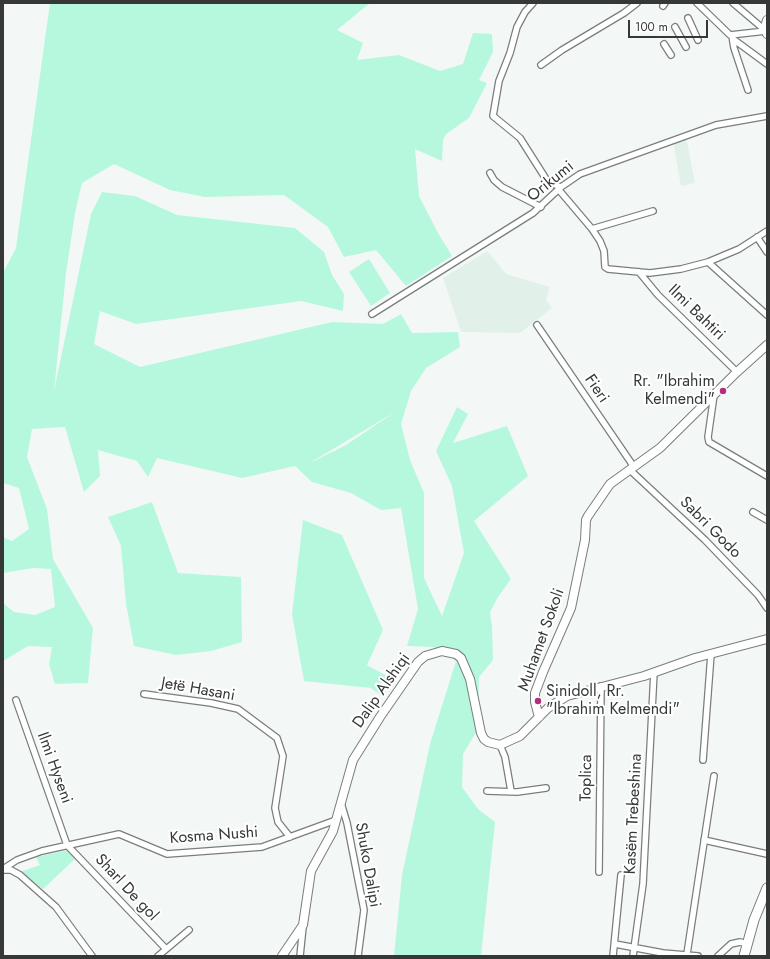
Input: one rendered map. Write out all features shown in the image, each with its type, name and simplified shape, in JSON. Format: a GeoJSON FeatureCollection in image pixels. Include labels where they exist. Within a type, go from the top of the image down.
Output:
{"type":"FeatureCollection","features":[{"type":"Feature","properties":{"kind":"main road"},"geometry":{"type":"LineString","coordinates":[[744,956],[754,920],[767,888]]}},
{"type":"Feature","properties":{"kind":"street"},"geometry":{"type":"LineString","coordinates":[[533,3],[525,12],[517,27],[510,53],[499,80],[493,116],[520,138],[546,179],[560,188],[592,229],[602,245],[605,267],[608,269],[664,273],[708,262],[739,249],[767,231]]}},
{"type":"Feature","properties":{"kind":"street"},"geometry":{"type":"LineString","coordinates":[[541,65],[562,50],[624,13],[637,3]]}},
{"type":"Feature","properties":{"kind":"street"},"geometry":{"type":"LineString","coordinates":[[697,3],[727,33],[767,64]]}},
{"type":"Feature","properties":{"kind":"street"},"geometry":{"type":"LineString","coordinates":[[733,3],[766,33]]}},
{"type":"Feature","properties":{"kind":"street"},"geometry":{"type":"LineString","coordinates":[[688,18],[698,40]]}},
{"type":"Feature","properties":{"kind":"street"},"geometry":{"type":"LineString","coordinates":[[766,33],[767,20]]}},
{"type":"Feature","properties":{"kind":"street"},"geometry":{"type":"LineString","coordinates":[[675,27],[686,47]]}},
{"type":"Feature","properties":{"kind":"street"},"geometry":{"type":"LineString","coordinates":[[733,37],[766,33]]}},
{"type":"Feature","properties":{"kind":"street"},"geometry":{"type":"LineString","coordinates":[[733,37],[734,48],[748,90]]}},
{"type":"Feature","properties":{"kind":"street"},"geometry":{"type":"LineString","coordinates":[[664,44],[671,56]]}},
{"type":"Feature","properties":{"kind":"street","name":"Orikumi"},"geometry":{"type":"LineString","coordinates":[[372,314],[524,220],[541,207],[560,188],[574,177],[588,170],[664,142],[729,121],[767,116]]}},
{"type":"Feature","properties":{"kind":"street"},"geometry":{"type":"LineString","coordinates":[[490,173],[494,180],[502,187],[541,207]]}},
{"type":"Feature","properties":{"kind":"street"},"geometry":{"type":"LineString","coordinates":[[592,229],[653,211]]}},
{"type":"Feature","properties":{"kind":"street"},"geometry":{"type":"LineString","coordinates":[[757,237],[767,252]]}},
{"type":"Feature","properties":{"kind":"street"},"geometry":{"type":"LineString","coordinates":[[708,262],[767,315]]}},
{"type":"Feature","properties":{"kind":"street","name":"Ilmi Bahtiri"},"geometry":{"type":"LineString","coordinates":[[639,272],[658,295],[737,372]]}},
{"type":"Feature","properties":{"kind":"street","name":"Fieri"},"geometry":{"type":"LineString","coordinates":[[537,325],[632,469]]}},
{"type":"Feature","properties":{"kind":"street","name":"Muhamet Sokoli"},"geometry":{"type":"LineString","coordinates":[[539,717],[535,702],[536,693],[542,672],[571,608],[585,540],[586,520],[605,490],[660,448],[714,394],[767,345]]}},
{"type":"Feature","properties":{"kind":"street"},"geometry":{"type":"LineString","coordinates":[[714,394],[708,437],[709,442],[767,476]]}},
{"type":"Feature","properties":{"kind":"street","name":"Sabri Godo"},"geometry":{"type":"LineString","coordinates":[[632,469],[705,540],[758,595],[767,608]]}},
{"type":"Feature","properties":{"kind":"street"},"geometry":{"type":"LineString","coordinates":[[753,512],[767,520]]}},
{"type":"Feature","properties":{"kind":"street"},"geometry":{"type":"LineString","coordinates":[[511,792],[505,757],[500,745],[520,736],[557,701],[567,696],[767,639]]}},
{"type":"Feature","properties":{"kind":"street","name":"Dalip Alshiqi"},"geometry":{"type":"LineString","coordinates":[[282,956],[303,925],[311,872],[333,831],[353,760],[380,717],[418,662],[425,656],[442,651],[450,652],[461,658],[470,679],[481,733],[484,739],[488,742],[500,745]]}},
{"type":"Feature","properties":{"kind":"street"},"geometry":{"type":"LineString","coordinates":[[703,760],[711,654]]}},
{"type":"Feature","properties":{"kind":"street","name":"Kasëm Trebeshina"},"geometry":{"type":"LineString","coordinates":[[633,956],[643,884],[654,672]]}},
{"type":"Feature","properties":{"kind":"street","name":"Toplica"},"geometry":{"type":"LineString","coordinates":[[599,872],[601,686]]}},
{"type":"Feature","properties":{"kind":"street","name":"Jetë Hasani"},"geometry":{"type":"LineString","coordinates":[[144,694],[211,703],[238,709],[277,738],[283,756],[275,808],[278,822],[290,837]]}},
{"type":"Feature","properties":{"kind":"street","name":"Ilmi Hyseni"},"geometry":{"type":"LineString","coordinates":[[16,700],[68,845]]}},
{"type":"Feature","properties":{"kind":"street"},"geometry":{"type":"LineString","coordinates":[[687,954],[714,776]]}},
{"type":"Feature","properties":{"kind":"street"},"geometry":{"type":"LineString","coordinates":[[487,791],[511,792],[546,788]]}},
{"type":"Feature","properties":{"kind":"street","name":"Shuko Dalipi"},"geometry":{"type":"LineString","coordinates":[[341,802],[347,823],[364,910],[358,956]]}},
{"type":"Feature","properties":{"kind":"street","name":"Kosma Nushi"},"geometry":{"type":"LineString","coordinates":[[3,869],[17,860],[42,851],[119,834],[167,854],[262,847],[336,820]]}},
{"type":"Feature","properties":{"kind":"street"},"geometry":{"type":"LineString","coordinates":[[704,840],[767,854]]}},
{"type":"Feature","properties":{"kind":"street","name":"Sharl De gol"},"geometry":{"type":"LineString","coordinates":[[68,845],[166,949]]}},
{"type":"Feature","properties":{"kind":"street"},"geometry":{"type":"LineString","coordinates":[[3,869],[12,870],[20,875],[56,907],[92,956]]}},
{"type":"Feature","properties":{"kind":"street"},"geometry":{"type":"LineString","coordinates":[[613,956],[621,875]]}},
{"type":"Feature","properties":{"kind":"street"},"geometry":{"type":"LineString","coordinates":[[300,956],[303,925]]}},
{"type":"Feature","properties":{"kind":"street"},"geometry":{"type":"LineString","coordinates":[[158,956],[189,930]]}},
{"type":"Feature","properties":{"kind":"street"},"geometry":{"type":"LineString","coordinates":[[718,956],[731,944],[740,942],[747,944]]}},
{"type":"Feature","properties":{"kind":"street"},"geometry":{"type":"LineString","coordinates":[[615,944],[662,953],[698,956]]}},
{"type":"Feature","properties":{"kind":"shaded area"},"geometry":{"type":"Polygon","coordinates":[[[686,136],[695,183],[681,186],[673,141],[686,136]]]}},
{"type":"Feature","properties":{"kind":"shaded area"},"geometry":{"type":"Polygon","coordinates":[[[487,251],[506,274],[550,287],[546,300],[552,308],[520,333],[461,332],[443,278],[487,251]]]}},
{"type":"Feature","properties":{"kind":"green space"},"geometry":{"type":"Polygon","coordinates":[[[50,3],[370,3],[337,30],[363,43],[357,60],[399,55],[440,71],[463,64],[473,33],[492,34],[493,52],[479,80],[487,83],[469,118],[446,134],[443,140],[442,161],[415,149],[419,196],[452,256],[406,286],[376,250],[344,257],[328,227],[284,195],[205,197],[170,190],[114,164],[82,183],[75,213],[66,273],[54,391],[91,214],[102,192],[135,196],[177,215],[295,228],[324,252],[332,275],[344,294],[343,311],[301,301],[136,324],[100,311],[94,344],[140,367],[332,322],[383,324],[401,314],[412,333],[458,332],[460,347],[426,368],[411,391],[401,424],[410,460],[424,493],[424,578],[442,616],[464,553],[452,486],[436,451],[457,407],[468,414],[453,443],[507,426],[528,476],[474,521],[511,579],[498,597],[490,612],[493,660],[479,677],[478,729],[463,754],[462,787],[478,809],[495,822],[481,956],[394,956],[402,875],[430,744],[456,661],[434,647],[407,646],[418,609],[401,508],[381,510],[351,493],[312,482],[295,466],[242,478],[157,458],[148,477],[137,461],[98,450],[100,476],[84,492],[65,427],[32,429],[27,457],[47,509],[53,559],[93,628],[88,683],[55,684],[49,664],[52,647],[28,646],[3,661],[3,603],[14,612],[35,615],[55,607],[51,569],[33,568],[3,573],[3,537],[12,541],[29,529],[19,488],[3,483],[3,273],[16,248],[50,3]],[[395,412],[308,464],[346,445],[395,412]]]}},
{"type":"Feature","properties":{"kind":"green space"},"geometry":{"type":"Polygon","coordinates":[[[369,259],[390,293],[371,306],[349,272],[369,259]]]}},
{"type":"Feature","properties":{"kind":"green space"},"geometry":{"type":"Polygon","coordinates":[[[152,502],[178,573],[241,577],[242,642],[211,651],[176,655],[134,646],[126,604],[121,546],[108,517],[152,502]]]}},
{"type":"Feature","properties":{"kind":"green space"},"geometry":{"type":"Polygon","coordinates":[[[303,520],[342,535],[383,630],[367,665],[394,680],[382,696],[371,688],[304,681],[292,614],[303,520]]]}},
{"type":"Feature","properties":{"kind":"green space"},"geometry":{"type":"Polygon","coordinates":[[[69,850],[76,858],[43,889],[20,872],[40,865],[36,857],[69,850]]]}},
{"type":"Feature","properties":{"kind":"place","name":"Rr. \"Ibrahim Kelmendi\""},"geometry":{"type":"Point","coordinates":[723,391]}},
{"type":"Feature","properties":{"kind":"place","name":"Sinidoll, Rr. \"Ibrahim Kelmendi\""},"geometry":{"type":"Point","coordinates":[538,701]}}]}
